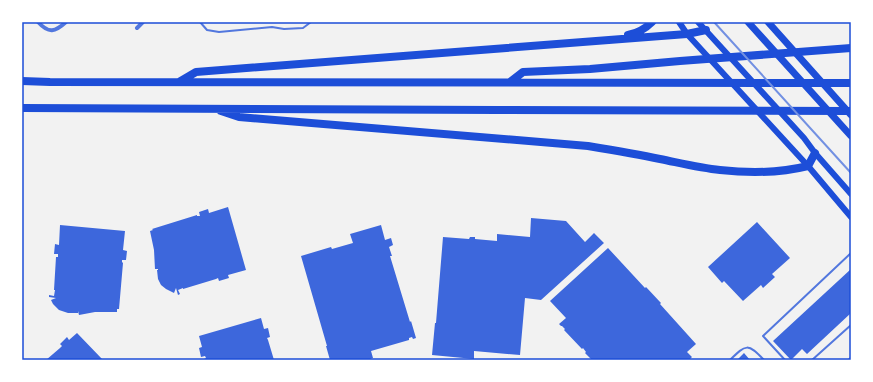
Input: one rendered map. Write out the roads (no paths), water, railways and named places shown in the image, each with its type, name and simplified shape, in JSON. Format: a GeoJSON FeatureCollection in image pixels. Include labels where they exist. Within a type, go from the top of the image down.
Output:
{"type":"FeatureCollection","features":[{"type":"Feature","properties":{"kind":"highway"},"geometry":{"type":"LineString","coordinates":[[609,40],[636,33],[644,29],[652,22]]}},
{"type":"Feature","properties":{"kind":"highway"},"geometry":{"type":"LineString","coordinates":[[178,82],[196,72],[687,34],[706,30]]}},
{"type":"Feature","properties":{"kind":"highway"},"geometry":{"type":"LineString","coordinates":[[510,82],[523,72],[590,69],[851,48]]}},
{"type":"Feature","properties":{"kind":"highway"},"geometry":{"type":"LineString","coordinates":[[22,81],[851,83]]}},
{"type":"Feature","properties":{"kind":"highway"},"geometry":{"type":"LineString","coordinates":[[22,108],[851,111]]}},
{"type":"Feature","properties":{"kind":"highway"},"geometry":{"type":"LineString","coordinates":[[215,108],[239,117],[588,146],[720,170],[758,172],[786,170],[808,166],[815,153]]}},
{"type":"Feature","properties":{"kind":"main road"},"geometry":{"type":"LineString","coordinates":[[679,22],[687,34],[808,166],[851,217]]}},
{"type":"Feature","properties":{"kind":"main road"},"geometry":{"type":"LineString","coordinates":[[698,22],[804,138],[815,153],[851,194]]}},
{"type":"Feature","properties":{"kind":"main road"},"geometry":{"type":"LineString","coordinates":[[748,22],[851,136]]}},
{"type":"Feature","properties":{"kind":"main road"},"geometry":{"type":"LineString","coordinates":[[768,22],[851,115]]}},
{"type":"Feature","properties":{"kind":"street"},"geometry":{"type":"LineString","coordinates":[[38,22],[44,29],[51,30],[57,30],[66,22]]}},
{"type":"Feature","properties":{"kind":"street"},"geometry":{"type":"LineString","coordinates":[[137,28],[144,22]]}},
{"type":"Feature","properties":{"kind":"lane"},"geometry":{"type":"LineString","coordinates":[[200,22],[207,30],[219,32],[272,27],[284,29],[303,28],[311,22]]}},
{"type":"Feature","properties":{"kind":"lane"},"geometry":{"type":"LineString","coordinates":[[785,360],[763,336],[850,254]]}},
{"type":"Feature","properties":{"kind":"lane"},"geometry":{"type":"LineString","coordinates":[[812,360],[851,325]]}},
{"type":"Feature","properties":{"kind":"lane"},"geometry":{"type":"LineString","coordinates":[[730,360],[741,349],[747,347],[754,349],[764,360]]}},
{"type":"Feature","properties":{"kind":"railway"},"geometry":{"type":"LineString","coordinates":[[714,22],[851,173]]}}]}
